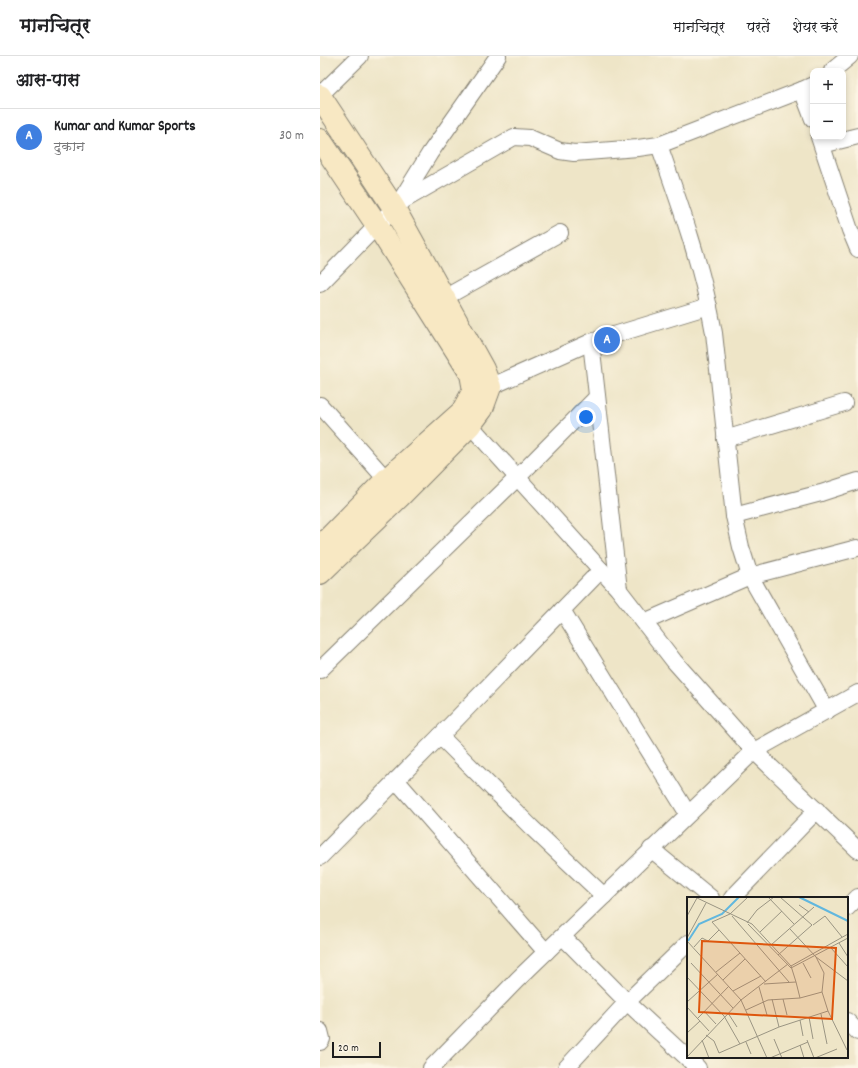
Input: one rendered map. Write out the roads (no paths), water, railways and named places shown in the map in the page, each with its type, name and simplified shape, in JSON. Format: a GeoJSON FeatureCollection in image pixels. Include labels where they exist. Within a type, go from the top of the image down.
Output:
{"type":"FeatureCollection","features":[{"type":"Feature","properties":{"kind":"street"},"geometry":{"type":"LineString","coordinates":[[320,547],[393,488],[466,418],[482,388],[483,369],[396,206],[320,95],[360,56]]}},
{"type":"Feature","properties":{"kind":"street"},"geometry":{"type":"LineString","coordinates":[[320,284],[396,206],[430,153],[498,56]]}},
{"type":"Feature","properties":{"kind":"street"},"geometry":{"type":"LineString","coordinates":[[836,68],[850,56]]}},
{"type":"Feature","properties":{"kind":"street"},"geometry":{"type":"LineString","coordinates":[[396,206],[514,137],[530,138],[560,151],[574,153],[638,148],[659,145],[808,88],[811,104]]}},
{"type":"Feature","properties":{"kind":"street"},"geometry":{"type":"LineString","coordinates":[[858,136],[821,141],[854,229],[858,249]]}},
{"type":"Feature","properties":{"kind":"street"},"geometry":{"type":"LineString","coordinates":[[320,140],[377,225],[471,374],[482,388]]}},
{"type":"Feature","properties":{"kind":"street"},"geometry":{"type":"LineString","coordinates":[[659,145],[697,258],[709,306],[714,334],[734,516],[741,547],[750,576],[827,711]]}},
{"type":"Feature","properties":{"kind":"street"},"geometry":{"type":"LineString","coordinates":[[444,298],[560,233]]}},
{"type":"Feature","properties":{"kind":"street"},"geometry":{"type":"LineString","coordinates":[[482,388],[591,342],[709,306]]}},
{"type":"Feature","properties":{"kind":"street"},"geometry":{"type":"LineString","coordinates":[[591,342],[618,590]]}},
{"type":"Feature","properties":{"kind":"street"},"geometry":{"type":"LineString","coordinates":[[320,670],[517,478],[597,396]]}},
{"type":"Feature","properties":{"kind":"street"},"geometry":{"type":"LineString","coordinates":[[725,439],[844,402]]}},
{"type":"Feature","properties":{"kind":"street"},"geometry":{"type":"LineString","coordinates":[[320,405],[393,488]]}},
{"type":"Feature","properties":{"kind":"street"},"geometry":{"type":"LineString","coordinates":[[466,418],[517,478],[601,570],[674,661],[754,751],[856,844]]}},
{"type":"Feature","properties":{"kind":"street"},"geometry":{"type":"LineString","coordinates":[[734,516],[821,493],[858,481]]}},
{"type":"Feature","properties":{"kind":"street"},"geometry":{"type":"LineString","coordinates":[[320,573],[393,488]]}},
{"type":"Feature","properties":{"kind":"street"},"geometry":{"type":"LineString","coordinates":[[644,622],[750,576],[857,548]]}},
{"type":"Feature","properties":{"kind":"street"},"geometry":{"type":"LineString","coordinates":[[320,857],[601,570]]}},
{"type":"Feature","properties":{"kind":"street"},"geometry":{"type":"LineString","coordinates":[[562,610],[688,814]]}},
{"type":"Feature","properties":{"kind":"street"},"geometry":{"type":"LineString","coordinates":[[431,1068],[517,980],[754,751],[858,693]]}},
{"type":"Feature","properties":{"kind":"street"},"geometry":{"type":"LineString","coordinates":[[440,736],[531,827],[604,896]]}},
{"type":"Feature","properties":{"kind":"street"},"geometry":{"type":"LineString","coordinates":[[396,780],[546,952]]}},
{"type":"Feature","properties":{"kind":"street"},"geometry":{"type":"LineString","coordinates":[[733,897],[818,810]]}},
{"type":"Feature","properties":{"kind":"street"},"geometry":{"type":"LineString","coordinates":[[651,849],[710,897]]}},
{"type":"Feature","properties":{"kind":"street"},"geometry":{"type":"LineString","coordinates":[[848,907],[858,897]]}},
{"type":"Feature","properties":{"kind":"street"},"geometry":{"type":"LineString","coordinates":[[563,937],[627,1002],[687,1056]]}},
{"type":"Feature","properties":{"kind":"street"},"geometry":{"type":"LineString","coordinates":[[566,1068],[627,1002],[687,943]]}},
{"type":"Feature","properties":{"kind":"street"},"geometry":{"type":"LineString","coordinates":[[320,1031],[322,1039],[320,1042]]}},
{"type":"Feature","properties":{"kind":"place","name":"Kumar and Kumar Sports"},"geometry":{"type":"Point","coordinates":[607,340]}}]}
